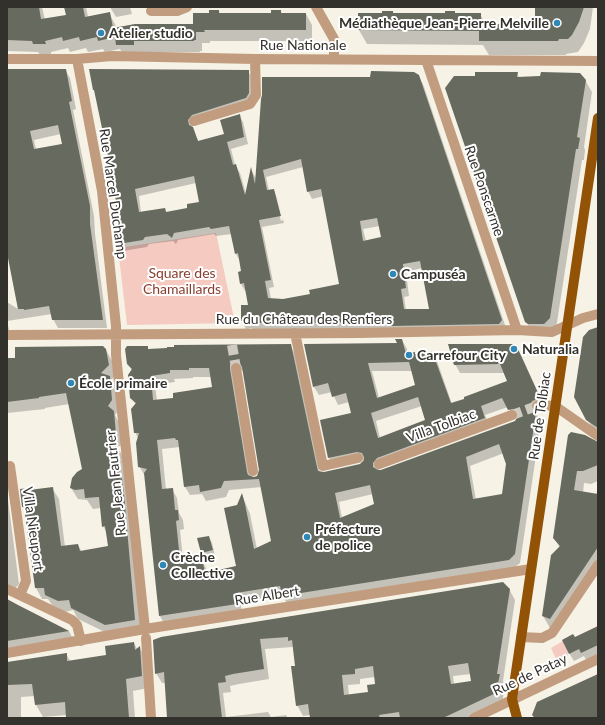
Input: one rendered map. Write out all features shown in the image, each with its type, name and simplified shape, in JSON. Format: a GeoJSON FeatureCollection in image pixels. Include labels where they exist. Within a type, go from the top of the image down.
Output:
{"type":"FeatureCollection","features":[{"type":"Feature","properties":{"kind":"main road","name":"Rue de Tolbiac"},"geometry":{"type":"LineString","coordinates":[[517,718],[512,699],[567,325],[596,145],[598,118]]}},
{"type":"Feature","properties":{"kind":"street"},"geometry":{"type":"LineString","coordinates":[[151,11],[177,11],[187,7]]}},
{"type":"Feature","properties":{"kind":"street"},"geometry":{"type":"LineString","coordinates":[[316,7],[334,39],[334,59]]}},
{"type":"Feature","properties":{"kind":"street","name":"Rue Nationale"},"geometry":{"type":"LineString","coordinates":[[7,59],[112,56],[256,59],[598,61]]}},
{"type":"Feature","properties":{"kind":"street","name":"Rue Marcel Duchamp"},"geometry":{"type":"LineString","coordinates":[[77,58],[102,191],[116,335]]}},
{"type":"Feature","properties":{"kind":"street"},"geometry":{"type":"LineString","coordinates":[[194,121],[250,104],[256,95],[256,59]]}},
{"type":"Feature","properties":{"kind":"street","name":"Rue Ponscarme"},"geometry":{"type":"LineString","coordinates":[[426,60],[517,330]]}},
{"type":"Feature","properties":{"kind":"street","name":"Rue du Château des Rentiers"},"geometry":{"type":"LineString","coordinates":[[7,335],[517,330],[552,332],[598,314]]}},
{"type":"Feature","properties":{"kind":"street"},"geometry":{"type":"LineString","coordinates":[[295,333],[323,466],[358,458]]}},
{"type":"Feature","properties":{"kind":"street"},"geometry":{"type":"LineString","coordinates":[[230,334],[232,345]]}},
{"type":"Feature","properties":{"kind":"street","name":"Rue Jean Fautrier"},"geometry":{"type":"LineString","coordinates":[[116,335],[116,355],[146,634],[151,718]]}},
{"type":"Feature","properties":{"kind":"street"},"geometry":{"type":"LineString","coordinates":[[236,368],[253,471]]}},
{"type":"Feature","properties":{"kind":"street"},"geometry":{"type":"LineString","coordinates":[[537,406],[555,406],[598,436]]}},
{"type":"Feature","properties":{"kind":"street","name":"Villa Tolbiac"},"geometry":{"type":"LineString","coordinates":[[379,464],[512,415]]}},
{"type":"Feature","properties":{"kind":"street","name":"Villa Nieuport"},"geometry":{"type":"LineString","coordinates":[[10,466],[26,581],[20,595]]}},
{"type":"Feature","properties":{"kind":"street"},"geometry":{"type":"LineString","coordinates":[[521,637],[542,638],[549,636],[598,565]]}},
{"type":"Feature","properties":{"kind":"street","name":"Rue Albert"},"geometry":{"type":"LineString","coordinates":[[7,653],[81,641],[146,634],[298,606],[531,569]]}},
{"type":"Feature","properties":{"kind":"street"},"geometry":{"type":"LineString","coordinates":[[7,589],[72,620],[78,629],[81,641]]}},
{"type":"Feature","properties":{"kind":"street","name":"Rue de Patay"},"geometry":{"type":"LineString","coordinates":[[474,718],[598,659]]}},
{"type":"Feature","properties":{"kind":"green space","name":"Square des Chamaillards"},"geometry":{"type":"Polygon","coordinates":[[[216,233],[235,323],[127,325],[118,248],[216,233]]]}},
{"type":"Feature","properties":{"kind":"green space"},"geometry":{"type":"Polygon","coordinates":[[[563,641],[568,652],[567,659],[558,663],[551,648],[563,641]]]}},
{"type":"Feature","properties":{"kind":"building"},"geometry":{"type":"Polygon","coordinates":[[[7,7],[39,7],[41,19],[66,15],[64,7],[83,7],[85,17],[110,12],[113,28],[135,24],[193,24],[193,13],[209,13],[209,10],[219,10],[219,13],[271,13],[271,10],[281,10],[281,13],[306,13],[306,30],[204,30],[205,32],[196,32],[196,40],[194,41],[134,41],[134,45],[116,45],[115,37],[98,41],[97,37],[80,41],[79,37],[63,41],[62,37],[45,41],[46,44],[33,44],[32,41],[7,40],[7,7]]]}},
{"type":"Feature","properties":{"kind":"building"},"geometry":{"type":"Polygon","coordinates":[[[535,7],[584,7],[579,22],[572,35],[568,39],[559,39],[558,41],[479,41],[479,31],[358,30],[358,13],[382,13],[382,11],[393,11],[393,13],[445,13],[445,11],[455,11],[455,13],[481,13],[481,24],[535,24],[535,7]]]}},
{"type":"Feature","properties":{"kind":"building"},"geometry":{"type":"Polygon","coordinates":[[[7,69],[66,69],[72,101],[69,102],[90,206],[90,224],[103,320],[52,320],[49,306],[24,310],[18,309],[7,253],[7,69]],[[58,125],[30,131],[34,149],[62,144],[58,125]]]}},
{"type":"Feature","properties":{"kind":"building"},"geometry":{"type":"Polygon","coordinates":[[[89,69],[249,70],[249,93],[246,98],[192,115],[188,120],[189,125],[193,127],[198,141],[224,134],[220,120],[240,114],[244,137],[227,142],[233,165],[236,164],[245,195],[251,167],[255,184],[262,77],[370,77],[371,71],[414,72],[419,75],[502,320],[499,324],[390,326],[389,322],[248,323],[248,321],[241,321],[241,305],[248,305],[244,283],[240,284],[238,272],[241,271],[238,253],[235,254],[229,226],[211,229],[209,227],[174,233],[172,238],[167,234],[145,237],[143,240],[118,244],[115,190],[89,69]],[[301,159],[263,170],[267,190],[274,189],[281,216],[259,220],[271,280],[265,281],[268,298],[283,299],[310,294],[309,290],[339,284],[321,189],[307,192],[301,159]],[[194,176],[135,189],[139,212],[165,208],[166,212],[187,208],[187,204],[199,202],[194,176]],[[377,218],[360,221],[363,241],[381,237],[377,218]],[[420,261],[403,264],[406,288],[401,289],[404,309],[429,309],[420,261]]]}},
{"type":"Feature","properties":{"kind":"building"},"geometry":{"type":"Polygon","coordinates":[[[475,72],[518,72],[517,77],[540,76],[541,72],[580,73],[586,80],[577,137],[580,138],[578,149],[576,149],[550,318],[544,324],[528,324],[525,322],[445,88],[454,76],[475,76],[475,72]]]}},
{"type":"Feature","properties":{"kind":"building"},"geometry":{"type":"Polygon","coordinates":[[[598,327],[598,428],[586,420],[574,397],[583,337],[589,330],[598,327]]]}},
{"type":"Feature","properties":{"kind":"building"},"geometry":{"type":"Polygon","coordinates":[[[395,339],[402,339],[406,354],[432,351],[451,403],[507,381],[500,364],[454,365],[448,344],[512,344],[517,347],[539,395],[538,399],[532,401],[531,405],[532,411],[536,412],[515,554],[509,560],[282,596],[280,586],[236,593],[237,604],[159,616],[144,473],[147,469],[138,467],[136,443],[139,433],[134,433],[131,409],[136,403],[130,398],[128,375],[132,369],[127,364],[125,349],[127,346],[148,346],[148,349],[174,347],[174,345],[291,344],[318,471],[324,472],[360,464],[364,460],[364,457],[362,453],[357,452],[328,458],[320,420],[351,413],[346,393],[332,397],[328,383],[313,387],[304,344],[397,343],[395,339]],[[235,362],[230,365],[247,472],[248,475],[254,477],[257,476],[259,470],[242,367],[239,362],[235,362]],[[409,362],[368,363],[377,398],[415,385],[409,362]],[[209,368],[170,370],[170,373],[151,376],[153,400],[173,398],[173,393],[212,387],[209,368]],[[418,397],[371,413],[378,438],[425,420],[418,397]],[[502,398],[481,406],[485,418],[377,458],[373,463],[373,467],[381,470],[515,421],[518,416],[518,412],[513,409],[508,410],[502,398]],[[175,438],[157,440],[162,489],[173,488],[175,510],[178,510],[179,520],[176,521],[180,560],[202,558],[205,573],[236,566],[224,508],[237,505],[242,493],[254,549],[271,541],[259,479],[224,481],[221,488],[200,492],[199,485],[184,487],[178,440],[175,438]],[[499,444],[466,457],[473,499],[502,494],[506,464],[499,444]],[[370,485],[335,493],[340,518],[374,504],[370,485]]]}},
{"type":"Feature","properties":{"kind":"building"},"geometry":{"type":"Polygon","coordinates":[[[103,346],[106,349],[109,365],[101,373],[110,376],[112,400],[108,406],[114,411],[116,435],[110,437],[117,444],[120,469],[119,476],[122,479],[135,620],[105,625],[71,608],[69,600],[58,601],[45,595],[44,588],[35,588],[24,507],[22,507],[20,489],[29,488],[29,490],[53,487],[61,546],[78,544],[80,551],[108,546],[105,526],[102,527],[99,497],[85,498],[84,489],[75,490],[70,488],[72,478],[82,469],[66,393],[7,402],[7,358],[15,358],[15,347],[103,346]]]}},
{"type":"Feature","properties":{"kind":"building"},"geometry":{"type":"Polygon","coordinates":[[[571,432],[585,435],[598,442],[598,465],[583,471],[577,471],[574,490],[598,494],[598,547],[550,619],[542,616],[551,555],[560,546],[553,538],[568,435],[571,432]]]}},
{"type":"Feature","properties":{"kind":"building"},"geometry":{"type":"Polygon","coordinates":[[[209,536],[213,550],[201,553],[197,538],[209,536]]]}},
{"type":"Feature","properties":{"kind":"building"},"geometry":{"type":"Polygon","coordinates":[[[503,582],[510,589],[497,674],[500,674],[496,693],[443,718],[400,718],[399,712],[379,715],[380,718],[310,718],[308,704],[296,706],[291,666],[295,666],[292,640],[288,641],[288,637],[260,639],[264,669],[225,676],[226,682],[218,683],[222,718],[167,718],[164,672],[155,674],[153,640],[161,637],[503,582]],[[468,663],[448,666],[451,684],[471,681],[468,663]],[[373,666],[355,669],[355,674],[342,675],[344,695],[368,692],[367,685],[375,684],[373,666]]]}},
{"type":"Feature","properties":{"kind":"building"},"geometry":{"type":"Polygon","coordinates":[[[7,599],[18,605],[69,631],[7,641],[7,599]]]}},
{"type":"Feature","properties":{"kind":"building"},"geometry":{"type":"Polygon","coordinates":[[[598,626],[598,645],[581,653],[579,649],[569,654],[562,640],[573,634],[575,637],[598,626]]]}},
{"type":"Feature","properties":{"kind":"building"},"geometry":{"type":"Polygon","coordinates":[[[134,642],[135,650],[140,646],[142,676],[126,679],[129,718],[66,718],[65,702],[35,705],[32,684],[7,685],[7,662],[67,653],[67,661],[106,655],[105,646],[134,642]]]}},
{"type":"Feature","properties":{"kind":"building"},"geometry":{"type":"Polygon","coordinates":[[[598,674],[598,718],[535,718],[532,715],[537,702],[598,674]]]}},
{"type":"Feature","properties":{"kind":"tunnel"},"geometry":{"type":"LineString","coordinates":[[232,345],[236,368]]}},
{"type":"Feature","properties":{"kind":"tunnel"},"geometry":{"type":"LineString","coordinates":[[512,415],[537,406]]}},
{"type":"Feature","properties":{"kind":"place","name":"Médiathèque Jean-Pierre Melville"},"geometry":{"type":"Point","coordinates":[557,23]}},
{"type":"Feature","properties":{"kind":"place","name":"Atelier studio"},"geometry":{"type":"Point","coordinates":[101,33]}},
{"type":"Feature","properties":{"kind":"place","name":"Campuséa"},"geometry":{"type":"Point","coordinates":[393,274]}},
{"type":"Feature","properties":{"kind":"place","name":"Naturalia"},"geometry":{"type":"Point","coordinates":[514,349]}},
{"type":"Feature","properties":{"kind":"place","name":"Carrefour City"},"geometry":{"type":"Point","coordinates":[409,355]}},
{"type":"Feature","properties":{"kind":"place","name":"École primaire"},"geometry":{"type":"Point","coordinates":[71,383]}},
{"type":"Feature","properties":{"kind":"place","name":"Préfecture de police"},"geometry":{"type":"Point","coordinates":[307,537]}},
{"type":"Feature","properties":{"kind":"place","name":"Crèche Collective"},"geometry":{"type":"Point","coordinates":[163,565]}}]}
